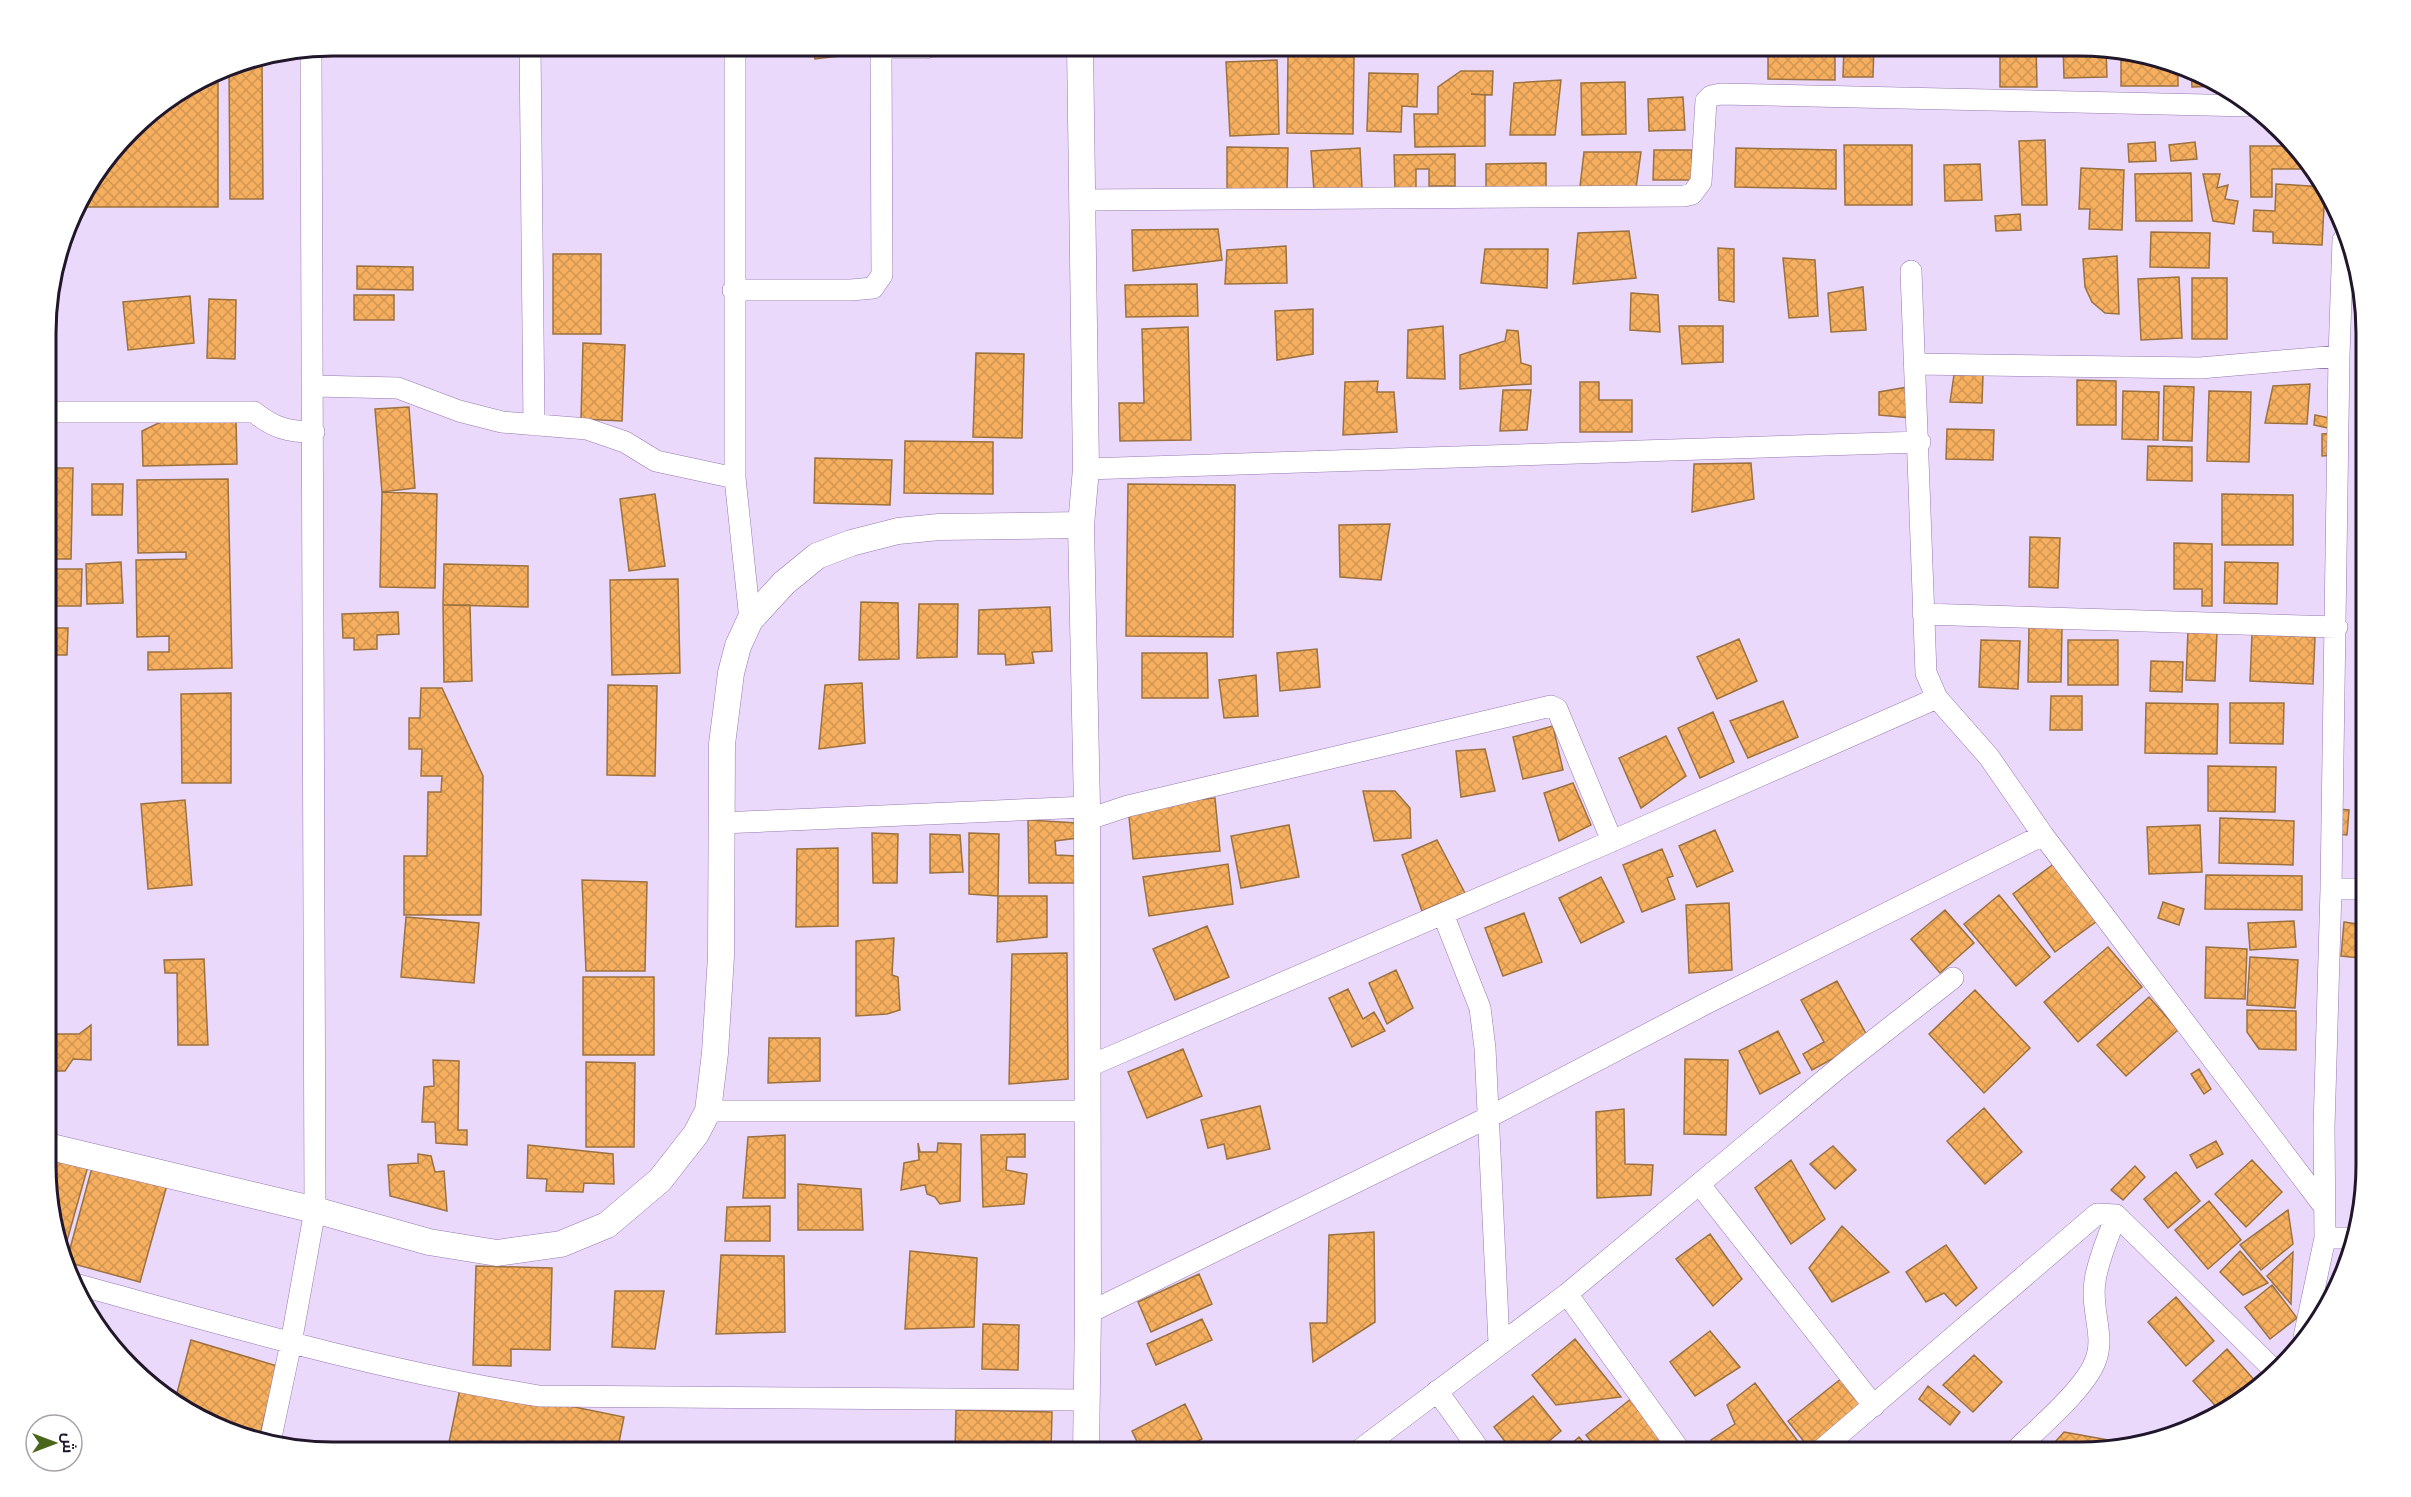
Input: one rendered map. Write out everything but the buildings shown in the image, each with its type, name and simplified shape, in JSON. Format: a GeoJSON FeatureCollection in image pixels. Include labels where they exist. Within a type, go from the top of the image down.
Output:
{"type":"FeatureCollection","features":[{"type":"Feature","properties":{"kind":"street"},"geometry":{"type":"LineString","coordinates":[[272,1434],[315,1210],[314,386],[311,56]]}},
{"type":"Feature","properties":{"kind":"street"},"geometry":{"type":"LineString","coordinates":[[530,56],[534,425]]}},
{"type":"Feature","properties":{"kind":"street"},"geometry":{"type":"LineString","coordinates":[[735,56],[733,290],[735,478],[750,620]]}},
{"type":"Feature","properties":{"kind":"street"},"geometry":{"type":"LineString","coordinates":[[733,290],[873,288],[882,275],[881,56]]}},
{"type":"Feature","properties":{"kind":"street"},"geometry":{"type":"LineString","coordinates":[[1080,56],[1086,469],[1081,525],[1087,813],[1088,1313],[1086,1442]]}},
{"type":"Feature","properties":{"kind":"street"},"geometry":{"type":"LineString","coordinates":[[1082,200],[1684,196],[1692,194],[1701,182],[1706,101],[1711,96],[1721,94],[2237,106]]}},
{"type":"Feature","properties":{"kind":"street"},"geometry":{"type":"LineString","coordinates":[[2308,1320],[2325,1238],[2323,1205],[2326,1009],[2337,627],[2339,356],[2343,250]]}},
{"type":"Feature","properties":{"kind":"street"},"geometry":{"type":"LineString","coordinates":[[1911,271],[1920,442],[1926,673],[1937,698],[1989,757],[2043,835],[2323,1205]]}},
{"type":"Feature","properties":{"kind":"street"},"geometry":{"type":"LineString","coordinates":[[1916,364],[2200,368],[2339,356]]}},
{"type":"Feature","properties":{"kind":"street"},"geometry":{"type":"LineString","coordinates":[[314,386],[398,388],[459,411],[502,422],[587,429],[625,442],[656,461],[735,478]]}},
{"type":"Feature","properties":{"kind":"street"},"geometry":{"type":"LineString","coordinates":[[56,412],[254,412],[271,426],[289,432],[314,432]]}},
{"type":"Feature","properties":{"kind":"street"},"geometry":{"type":"LineString","coordinates":[[1086,469],[1920,442]]}},
{"type":"Feature","properties":{"kind":"street"},"geometry":{"type":"LineString","coordinates":[[56,1148],[315,1210],[429,1242],[496,1253],[561,1244],[607,1225],[660,1180],[696,1134],[708,1111],[716,1053],[721,956],[722,744],[727,701],[738,646],[750,620],[784,583],[817,556],[851,543],[898,531],[939,527],[1081,525]]}},
{"type":"Feature","properties":{"kind":"street"},"geometry":{"type":"LineString","coordinates":[[1923,614],[2337,627]]}},
{"type":"Feature","properties":{"kind":"street"},"geometry":{"type":"LineString","coordinates":[[1087,1067],[1937,698]]}},
{"type":"Feature","properties":{"kind":"street"},"geometry":{"type":"LineString","coordinates":[[721,822],[1087,813],[1140,803],[1551,706],[1557,709],[1612,841]]}},
{"type":"Feature","properties":{"kind":"street"},"geometry":{"type":"LineString","coordinates":[[1088,1313],[1487,1118],[1716,998],[2043,835]]}},
{"type":"Feature","properties":{"kind":"street"},"geometry":{"type":"LineString","coordinates":[[2331,889],[2356,889]]}},
{"type":"Feature","properties":{"kind":"street"},"geometry":{"type":"LineString","coordinates":[[1443,914],[1480,1008],[1485,1048],[1499,1343]]}},
{"type":"Feature","properties":{"kind":"street"},"geometry":{"type":"LineString","coordinates":[[1370,1442],[1567,1294],[1701,1185],[1841,1066],[1953,978]]}},
{"type":"Feature","properties":{"kind":"street"},"geometry":{"type":"LineString","coordinates":[[708,1111],[1087,1111]]}},
{"type":"Feature","properties":{"kind":"street"},"geometry":{"type":"LineString","coordinates":[[1701,1185],[1874,1406]]}},
{"type":"Feature","properties":{"kind":"street"},"geometry":{"type":"LineString","coordinates":[[1832,1442],[2097,1214],[2116,1215],[2269,1365]]}},
{"type":"Feature","properties":{"kind":"street"},"geometry":{"type":"LineString","coordinates":[[2024,1442],[2072,1394],[2095,1363],[2100,1337],[2093,1310],[2095,1280],[2116,1215]]}},
{"type":"Feature","properties":{"kind":"street"},"geometry":{"type":"LineString","coordinates":[[2325,1238],[2345,1238]]}},
{"type":"Feature","properties":{"kind":"street"},"geometry":{"type":"LineString","coordinates":[[84,1286],[291,1343],[479,1387],[539,1396],[1085,1400]]}},
{"type":"Feature","properties":{"kind":"street"},"geometry":{"type":"LineString","coordinates":[[1567,1294],[1674,1442]]}},
{"type":"Feature","properties":{"kind":"street"},"geometry":{"type":"LineString","coordinates":[[1437,1391],[1474,1442]]}}]}
